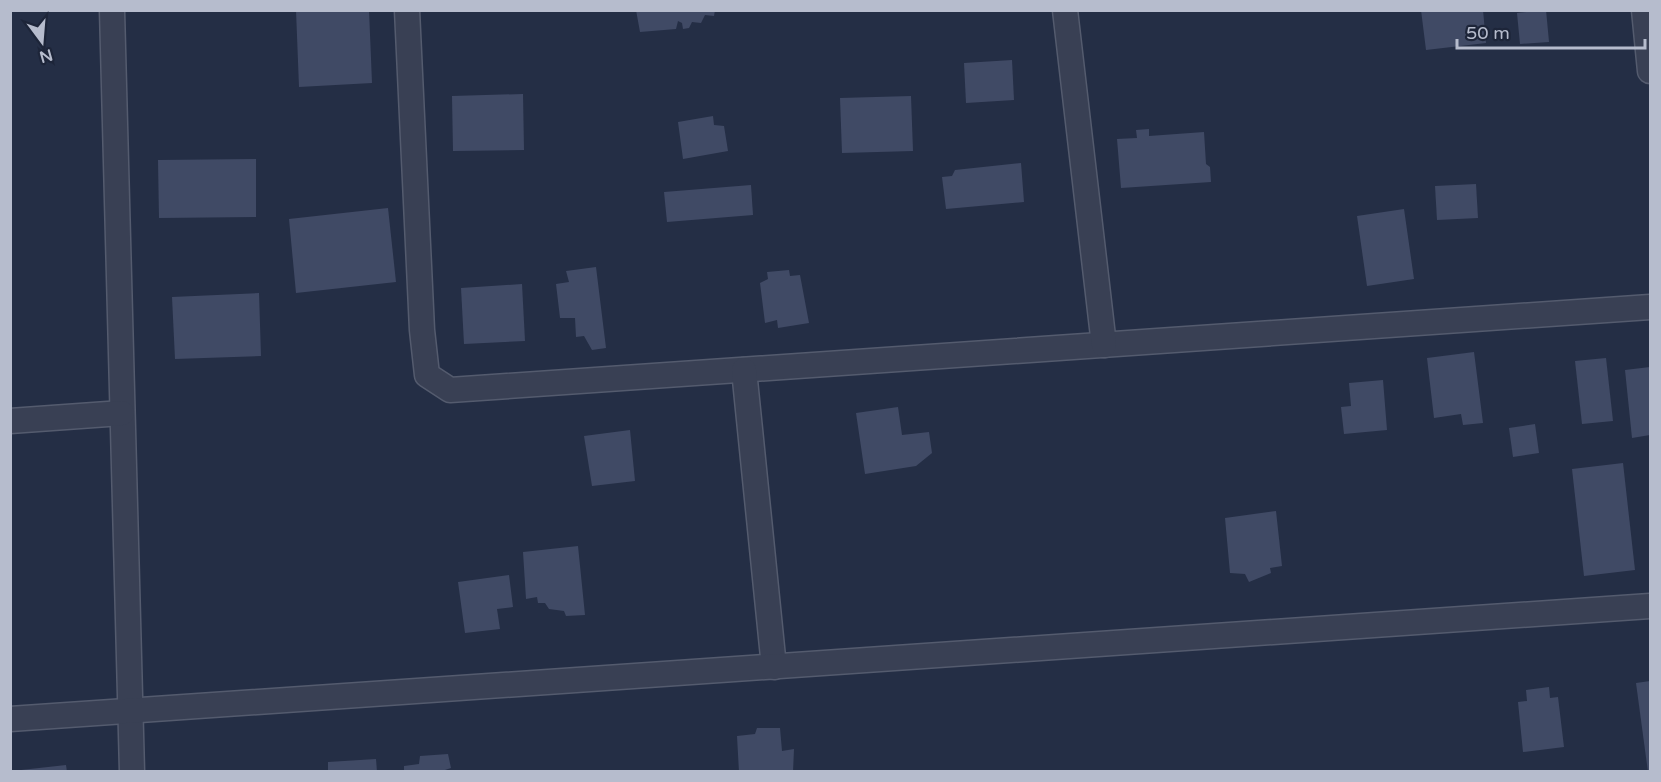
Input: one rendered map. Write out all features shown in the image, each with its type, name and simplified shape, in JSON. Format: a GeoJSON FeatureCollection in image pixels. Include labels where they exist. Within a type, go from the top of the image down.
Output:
{"type":"FeatureCollection","features":[{"type":"Feature","properties":{"kind":"street"},"geometry":{"type":"LineString","coordinates":[[112,10],[132,771]]}},
{"type":"Feature","properties":{"kind":"street"},"geometry":{"type":"LineString","coordinates":[[407,10],[422,330],[427,375],[450,390],[1650,308]]}},
{"type":"Feature","properties":{"kind":"street"},"geometry":{"type":"LineString","coordinates":[[1065,10],[1104,345]]}},
{"type":"Feature","properties":{"kind":"street"},"geometry":{"type":"LineString","coordinates":[[1644,10],[1650,71]]}},
{"type":"Feature","properties":{"kind":"street"},"geometry":{"type":"LineString","coordinates":[[744,370],[774,666]]}},
{"type":"Feature","properties":{"kind":"street"},"geometry":{"type":"LineString","coordinates":[[10,421],[122,413]]}},
{"type":"Feature","properties":{"kind":"street"},"geometry":{"type":"LineString","coordinates":[[10,719],[1650,606]]}},
{"type":"Feature","properties":{"kind":"building"},"geometry":{"type":"Polygon","coordinates":[[[296,10],[369,10],[372,83],[299,87],[296,10]]]}},
{"type":"Feature","properties":{"kind":"building"},"geometry":{"type":"Polygon","coordinates":[[[636,10],[715,10],[714,16],[705,15],[701,23],[692,22],[689,28],[683,29],[682,23],[678,21],[676,29],[640,32],[636,10]]]}},
{"type":"Feature","properties":{"kind":"building"},"geometry":{"type":"Polygon","coordinates":[[[1421,10],[1483,10],[1486,43],[1426,50],[1421,10]]]}},
{"type":"Feature","properties":{"kind":"building"},"geometry":{"type":"Polygon","coordinates":[[[1546,10],[1549,42],[1520,44],[1517,13],[1546,10]]]}},
{"type":"Feature","properties":{"kind":"building"},"geometry":{"type":"Polygon","coordinates":[[[1012,60],[1014,100],[966,103],[964,63],[1012,60]]]}},
{"type":"Feature","properties":{"kind":"building"},"geometry":{"type":"Polygon","coordinates":[[[523,94],[524,150],[453,151],[452,96],[523,94]]]}},
{"type":"Feature","properties":{"kind":"building"},"geometry":{"type":"Polygon","coordinates":[[[911,96],[913,151],[842,153],[840,98],[911,96]]]}},
{"type":"Feature","properties":{"kind":"building"},"geometry":{"type":"Polygon","coordinates":[[[713,116],[714,125],[724,126],[728,151],[683,159],[678,122],[713,116]]]}},
{"type":"Feature","properties":{"kind":"building"},"geometry":{"type":"Polygon","coordinates":[[[1149,129],[1149,136],[1204,132],[1206,164],[1210,167],[1211,182],[1121,188],[1117,139],[1137,138],[1136,130],[1149,129]]]}},
{"type":"Feature","properties":{"kind":"building"},"geometry":{"type":"Polygon","coordinates":[[[256,159],[256,217],[159,218],[158,160],[256,159]]]}},
{"type":"Feature","properties":{"kind":"building"},"geometry":{"type":"Polygon","coordinates":[[[1021,163],[1024,202],[946,209],[942,177],[952,176],[955,170],[1021,163]]]}},
{"type":"Feature","properties":{"kind":"building"},"geometry":{"type":"Polygon","coordinates":[[[1476,184],[1478,218],[1437,220],[1435,186],[1476,184]]]}},
{"type":"Feature","properties":{"kind":"building"},"geometry":{"type":"Polygon","coordinates":[[[751,185],[753,215],[667,222],[664,192],[751,185]]]}},
{"type":"Feature","properties":{"kind":"building"},"geometry":{"type":"Polygon","coordinates":[[[388,208],[396,282],[296,293],[289,219],[388,208]]]}},
{"type":"Feature","properties":{"kind":"building"},"geometry":{"type":"Polygon","coordinates":[[[1404,209],[1414,279],[1367,286],[1357,216],[1404,209]]]}},
{"type":"Feature","properties":{"kind":"building"},"geometry":{"type":"Polygon","coordinates":[[[596,267],[606,348],[592,350],[584,336],[576,337],[575,318],[560,318],[556,284],[569,282],[566,271],[596,267]]]}},
{"type":"Feature","properties":{"kind":"building"},"geometry":{"type":"Polygon","coordinates":[[[789,270],[790,276],[800,275],[809,323],[778,328],[777,320],[765,323],[760,283],[768,279],[767,272],[789,270]]]}},
{"type":"Feature","properties":{"kind":"building"},"geometry":{"type":"Polygon","coordinates":[[[522,284],[525,341],[464,344],[461,288],[522,284]]]}},
{"type":"Feature","properties":{"kind":"building"},"geometry":{"type":"Polygon","coordinates":[[[259,293],[261,356],[175,359],[172,297],[259,293]]]}},
{"type":"Feature","properties":{"kind":"building"},"geometry":{"type":"Polygon","coordinates":[[[1474,352],[1483,423],[1463,425],[1461,414],[1434,418],[1427,358],[1474,352]]]}},
{"type":"Feature","properties":{"kind":"building"},"geometry":{"type":"Polygon","coordinates":[[[1606,358],[1613,421],[1582,424],[1575,361],[1606,358]]]}},
{"type":"Feature","properties":{"kind":"building"},"geometry":{"type":"Polygon","coordinates":[[[1650,367],[1650,435],[1632,438],[1625,370],[1650,367]]]}},
{"type":"Feature","properties":{"kind":"building"},"geometry":{"type":"Polygon","coordinates":[[[1383,380],[1387,430],[1344,434],[1341,407],[1351,406],[1349,383],[1383,380]]]}},
{"type":"Feature","properties":{"kind":"building"},"geometry":{"type":"Polygon","coordinates":[[[898,407],[902,435],[929,432],[932,453],[916,466],[865,474],[856,413],[898,407]]]}},
{"type":"Feature","properties":{"kind":"building"},"geometry":{"type":"Polygon","coordinates":[[[1535,424],[1539,453],[1513,457],[1509,428],[1535,424]]]}},
{"type":"Feature","properties":{"kind":"building"},"geometry":{"type":"Polygon","coordinates":[[[630,430],[635,481],[592,486],[584,436],[630,430]]]}},
{"type":"Feature","properties":{"kind":"building"},"geometry":{"type":"Polygon","coordinates":[[[1623,463],[1635,570],[1584,576],[1572,469],[1623,463]]]}},
{"type":"Feature","properties":{"kind":"building"},"geometry":{"type":"Polygon","coordinates":[[[1276,511],[1282,566],[1270,568],[1271,573],[1249,582],[1245,574],[1230,573],[1225,518],[1276,511]]]}},
{"type":"Feature","properties":{"kind":"building"},"geometry":{"type":"Polygon","coordinates":[[[578,546],[585,615],[566,616],[564,611],[549,609],[545,603],[538,603],[537,597],[526,599],[523,552],[578,546]]]}},
{"type":"Feature","properties":{"kind":"building"},"geometry":{"type":"Polygon","coordinates":[[[509,575],[513,607],[497,609],[500,629],[465,633],[458,582],[509,575]]]}},
{"type":"Feature","properties":{"kind":"building"},"geometry":{"type":"Polygon","coordinates":[[[1650,681],[1650,772],[1648,772],[1636,683],[1650,681]]]}},
{"type":"Feature","properties":{"kind":"building"},"geometry":{"type":"Polygon","coordinates":[[[1549,687],[1550,698],[1558,697],[1564,747],[1523,752],[1518,702],[1527,701],[1526,690],[1549,687]]]}},
{"type":"Feature","properties":{"kind":"building"},"geometry":{"type":"Polygon","coordinates":[[[757,728],[780,728],[782,751],[794,749],[793,772],[739,772],[737,736],[755,734],[757,728]]]}},
{"type":"Feature","properties":{"kind":"building"},"geometry":{"type":"Polygon","coordinates":[[[448,754],[451,768],[439,772],[404,772],[404,766],[419,764],[420,756],[448,754]]]}},
{"type":"Feature","properties":{"kind":"building"},"geometry":{"type":"Polygon","coordinates":[[[376,759],[377,772],[328,772],[328,762],[376,759]]]}},
{"type":"Feature","properties":{"kind":"building"},"geometry":{"type":"Polygon","coordinates":[[[66,765],[67,772],[21,772],[21,770],[66,765]]]}}]}
